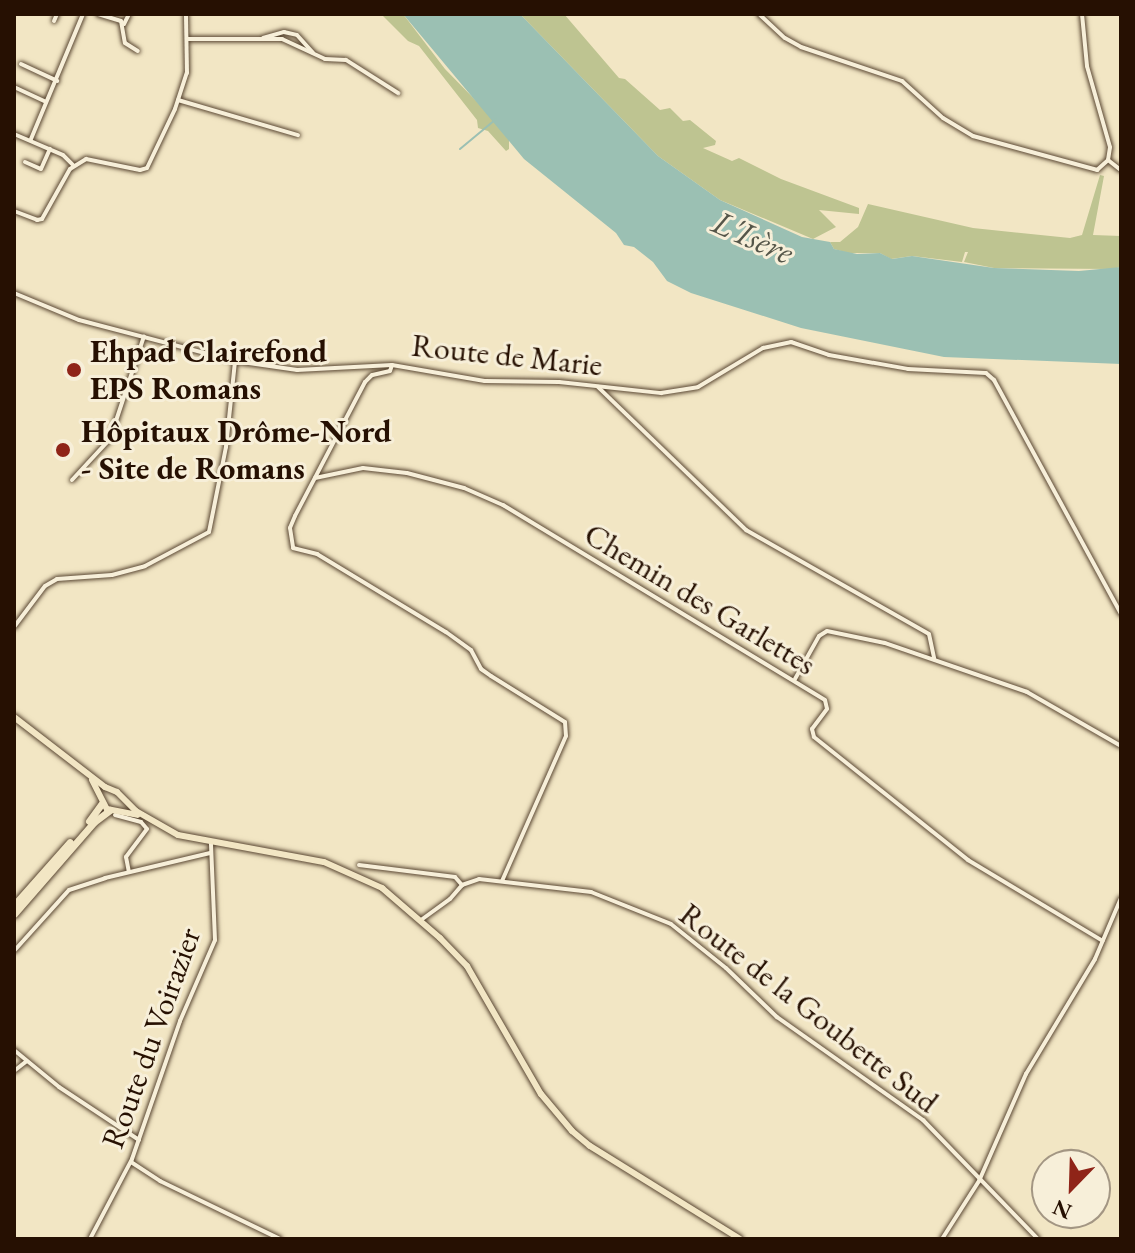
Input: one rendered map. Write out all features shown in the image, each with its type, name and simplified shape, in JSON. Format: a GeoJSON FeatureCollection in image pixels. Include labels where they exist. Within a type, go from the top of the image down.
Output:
{"type":"FeatureCollection","features":[{"type":"Feature","properties":{"kind":"highway"},"geometry":{"type":"LineString","coordinates":[[14,905],[102,800]]}},
{"type":"Feature","properties":{"kind":"highway"},"geometry":{"type":"LineString","coordinates":[[14,914],[94,822],[114,811]]}},
{"type":"Feature","properties":{"kind":"main road"},"geometry":{"type":"LineString","coordinates":[[14,717],[109,790],[117,792],[121,800],[144,817],[178,835],[340,867],[382,888],[467,966],[541,1094],[561,1120],[590,1146],[740,1239]]}},
{"type":"Feature","properties":{"kind":"main road"},"geometry":{"type":"LineString","coordinates":[[85,771],[102,800],[114,811],[144,817]]}},
{"type":"Feature","properties":{"kind":"main road"},"geometry":{"type":"LineString","coordinates":[[102,800],[109,790]]}},
{"type":"Feature","properties":{"kind":"main road"},"geometry":{"type":"LineString","coordinates":[[114,811],[121,800]]}},
{"type":"Feature","properties":{"kind":"street"},"geometry":{"type":"LineString","coordinates":[[54,21],[57,14]]}},
{"type":"Feature","properties":{"kind":"street"},"geometry":{"type":"LineString","coordinates":[[31,139],[83,14]]}},
{"type":"Feature","properties":{"kind":"street"},"geometry":{"type":"LineString","coordinates":[[98,14],[124,24]]}},
{"type":"Feature","properties":{"kind":"street"},"geometry":{"type":"LineString","coordinates":[[129,14],[124,24],[125,43],[138,51]]}},
{"type":"Feature","properties":{"kind":"street"},"geometry":{"type":"LineString","coordinates":[[14,211],[42,219],[73,165],[97,159],[144,170],[178,100],[187,73],[186,14]]}},
{"type":"Feature","properties":{"kind":"street"},"geometry":{"type":"LineString","coordinates":[[759,14],[785,38],[801,47],[902,81],[943,118],[973,136],[1096,170],[1103,168],[1108,160],[1110,147],[1087,66],[1082,14]]}},
{"type":"Feature","properties":{"kind":"street"},"geometry":{"type":"LineString","coordinates":[[259,40],[284,32],[297,35],[315,55]]}},
{"type":"Feature","properties":{"kind":"street"},"geometry":{"type":"LineString","coordinates":[[188,39],[282,39],[315,55],[346,60],[398,93]]}},
{"type":"Feature","properties":{"kind":"street"},"geometry":{"type":"LineString","coordinates":[[21,64],[57,81]]}},
{"type":"Feature","properties":{"kind":"street"},"geometry":{"type":"LineString","coordinates":[[14,87],[46,102]]}},
{"type":"Feature","properties":{"kind":"street"},"geometry":{"type":"LineString","coordinates":[[178,100],[298,135]]}},
{"type":"Feature","properties":{"kind":"street"},"geometry":{"type":"LineString","coordinates":[[14,134],[31,139],[73,165]]}},
{"type":"Feature","properties":{"kind":"street"},"geometry":{"type":"LineString","coordinates":[[25,162],[41,169],[50,149]]}},
{"type":"Feature","properties":{"kind":"street"},"geometry":{"type":"LineString","coordinates":[[1108,160],[1121,170]]}},
{"type":"Feature","properties":{"kind":"street","name":"Route de Marie"},"geometry":{"type":"LineString","coordinates":[[14,293],[65,316],[235,361],[297,370],[392,365],[485,381],[679,392],[698,387],[763,348],[783,342],[829,355],[903,368],[990,375],[1121,614]]}},
{"type":"Feature","properties":{"kind":"street"},"geometry":{"type":"LineString","coordinates":[[72,480],[110,439],[144,336]]}},
{"type":"Feature","properties":{"kind":"street"},"geometry":{"type":"LineString","coordinates":[[14,627],[45,586],[57,579],[112,575],[145,566],[209,532],[226,447],[235,361]]}},
{"type":"Feature","properties":{"kind":"street"},"geometry":{"type":"LineString","coordinates":[[392,365],[390,371],[372,375],[365,382],[290,528],[296,551],[317,554],[446,632],[471,650],[481,669],[565,722],[566,736],[502,881]]}},
{"type":"Feature","properties":{"kind":"street"},"geometry":{"type":"LineString","coordinates":[[596,385],[746,530],[929,634],[934,658]]}},
{"type":"Feature","properties":{"kind":"street","name":"Chemin des Garlettes"},"geometry":{"type":"LineString","coordinates":[[315,478],[363,468],[422,477],[485,496],[795,679],[827,705],[812,729],[814,737],[968,860],[1103,941]]}},
{"type":"Feature","properties":{"kind":"street"},"geometry":{"type":"LineString","coordinates":[[795,679],[819,636],[827,631],[885,643],[1027,692],[1121,746]]}},
{"type":"Feature","properties":{"kind":"street"},"geometry":{"type":"LineString","coordinates":[[114,811],[141,822],[147,829],[126,857],[129,872]]}},
{"type":"Feature","properties":{"kind":"street","name":"Route du Voirazier"},"geometry":{"type":"LineString","coordinates":[[90,1239],[131,1162],[180,1021],[215,940],[211,843]]}},
{"type":"Feature","properties":{"kind":"street"},"geometry":{"type":"LineString","coordinates":[[14,951],[69,890],[210,853]]}},
{"type":"Feature","properties":{"kind":"street"},"geometry":{"type":"LineString","coordinates":[[359,865],[455,877],[462,885],[450,899],[421,921]]}},
{"type":"Feature","properties":{"kind":"street","name":"Route de la Goubette Sud"},"geometry":{"type":"LineString","coordinates":[[462,885],[479,879],[591,892],[687,934],[777,1017],[923,1120],[1038,1239]]}},
{"type":"Feature","properties":{"kind":"street"},"geometry":{"type":"LineString","coordinates":[[942,1239],[980,1179],[1026,1074],[1103,941],[1121,898]]}},
{"type":"Feature","properties":{"kind":"street"},"geometry":{"type":"LineString","coordinates":[[14,1050],[59,1087],[139,1140]]}},
{"type":"Feature","properties":{"kind":"street"},"geometry":{"type":"LineString","coordinates":[[14,1071],[27,1061]]}},
{"type":"Feature","properties":{"kind":"street"},"geometry":{"type":"LineString","coordinates":[[131,1162],[280,1239]]}},
{"type":"Feature","properties":{"kind":"green space"},"geometry":{"type":"Polygon","coordinates":[[[381,14],[403,14],[445,69],[489,114],[509,140],[509,149],[506,151],[488,131],[478,128],[477,120],[419,46],[408,41],[381,14]]]}},
{"type":"Feature","properties":{"kind":"green space"},"geometry":{"type":"Polygon","coordinates":[[[520,14],[564,14],[619,78],[625,79],[660,110],[670,108],[683,121],[690,120],[716,141],[715,145],[703,148],[732,161],[739,158],[781,179],[859,208],[859,214],[819,210],[836,227],[813,239],[720,200],[658,156],[520,14]]]}},
{"type":"Feature","properties":{"kind":"green space"},"geometry":{"type":"Polygon","coordinates":[[[1100,175],[1104,176],[1093,235],[1121,236],[1121,267],[994,268],[964,262],[968,252],[965,252],[962,262],[912,256],[891,259],[880,253],[848,253],[834,249],[830,242],[840,242],[858,227],[868,204],[973,228],[1070,238],[1082,235],[1100,175]]]}},
{"type":"Feature","properties":{"kind":"water","name":"L'Isère"},"geometry":{"type":"Polygon","coordinates":[[[403,14],[520,14],[658,156],[720,200],[802,237],[830,242],[834,249],[857,254],[880,253],[892,259],[912,256],[994,268],[1079,271],[1121,267],[1121,364],[944,357],[801,328],[691,293],[667,281],[653,262],[634,247],[624,245],[616,233],[524,159],[403,14]]]}},
{"type":"Feature","properties":{"kind":"waterway"},"geometry":{"type":"LineString","coordinates":[[460,149],[496,119]]}},
{"type":"Feature","properties":{"kind":"place","name":"Ehpad Clairefond EPS Romans"},"geometry":{"type":"Point","coordinates":[74,370]}},
{"type":"Feature","properties":{"kind":"place","name":"Hôpitaux Drôme-Nord - Site de Romans"},"geometry":{"type":"Point","coordinates":[63,450]}}]}
